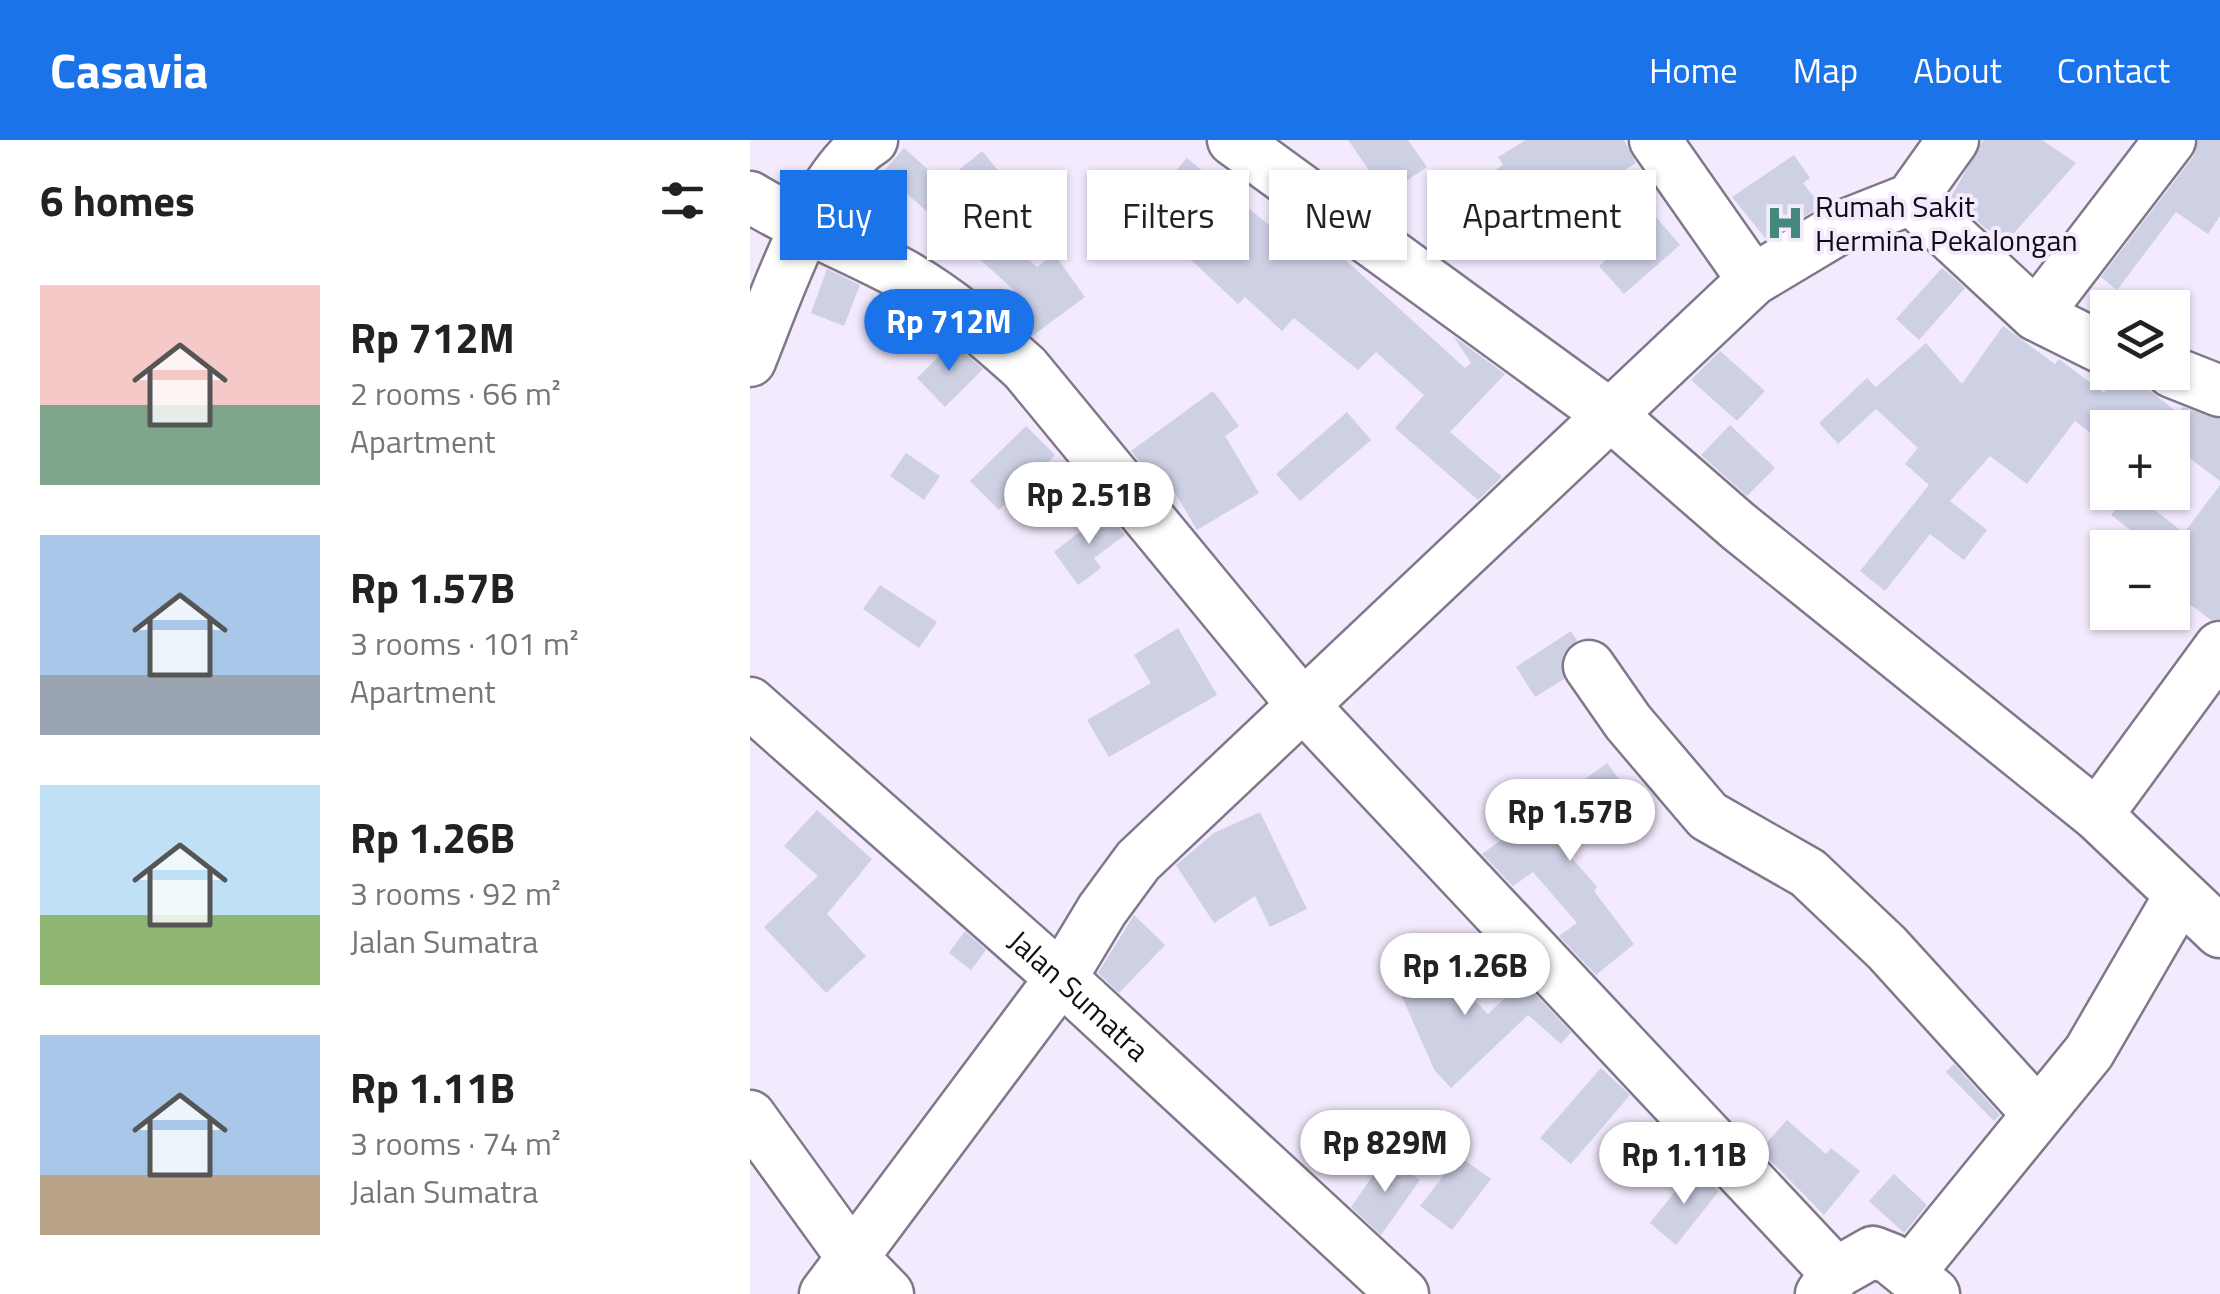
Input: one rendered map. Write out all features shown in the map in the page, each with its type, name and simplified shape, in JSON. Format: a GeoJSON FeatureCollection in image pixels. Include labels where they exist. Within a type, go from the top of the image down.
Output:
{"type":"FeatureCollection","features":[{"type":"Feature","properties":{"kind":"street"},"geometry":{"type":"LineString","coordinates":[[842,170],[872,140]]}},
{"type":"Feature","properties":{"kind":"street"},"geometry":{"type":"LineString","coordinates":[[1232,140],[1612,417],[1738,526],[2097,814],[2179,897],[2220,932]]}},
{"type":"Feature","properties":{"kind":"street"},"geometry":{"type":"LineString","coordinates":[[1656,140],[1753,280]]}},
{"type":"Feature","properties":{"kind":"street"},"geometry":{"type":"LineString","coordinates":[[839,1276],[1061,978],[1102,910],[1138,861],[1753,280],[1845,226],[1911,200],[1953,140]]}},
{"type":"Feature","properties":{"kind":"street"},"geometry":{"type":"LineString","coordinates":[[2036,315],[2170,140]]}},
{"type":"Feature","properties":{"kind":"street"},"geometry":{"type":"LineString","coordinates":[[750,197],[780,215]]}},
{"type":"Feature","properties":{"kind":"street"},"geometry":{"type":"LineString","coordinates":[[1911,200],[2036,315],[2090,342]]}},
{"type":"Feature","properties":{"kind":"street"},"geometry":{"type":"LineString","coordinates":[[750,361],[792,260]]}},
{"type":"Feature","properties":{"kind":"street"},"geometry":{"type":"LineString","coordinates":[[871,260],[902,274],[972,321],[1025,368],[1302,704],[1828,1284],[1873,1252],[1921,1284],[2038,1114],[2089,1052],[2179,897]]}},
{"type":"Feature","properties":{"kind":"street"},"geometry":{"type":"LineString","coordinates":[[2190,379],[2220,390]]}},
{"type":"Feature","properties":{"kind":"street"},"geometry":{"type":"LineString","coordinates":[[2097,814],[2220,647]]}},
{"type":"Feature","properties":{"kind":"street"},"geometry":{"type":"LineString","coordinates":[[1589,666],[1628,722],[1708,816],[1808,873],[1887,948],[2038,1114]]}},
{"type":"Feature","properties":{"kind":"street","name":"Jalan Sumatra"},"geometry":{"type":"LineString","coordinates":[[750,703],[1061,978],[1403,1294]]}},
{"type":"Feature","properties":{"kind":"street"},"geometry":{"type":"LineString","coordinates":[[750,1116],[839,1276],[888,1294]]}},
{"type":"Feature","properties":{"kind":"building"},"geometry":{"type":"Polygon","coordinates":[[[1348,140],[1408,140],[1427,167],[1407,180],[1407,170],[1369,170],[1348,140]]]}},
{"type":"Feature","properties":{"kind":"building"},"geometry":{"type":"Polygon","coordinates":[[[1526,140],[1624,140],[1636,163],[1625,170],[1495,170],[1503,165],[1498,157],[1526,140]]]}},
{"type":"Feature","properties":{"kind":"building"},"geometry":{"type":"Polygon","coordinates":[[[1983,140],[2042,140],[2076,163],[2007,241],[1985,228],[1951,197],[1983,140]]]}},
{"type":"Feature","properties":{"kind":"building"},"geometry":{"type":"Polygon","coordinates":[[[2198,140],[2220,140],[2220,216],[2208,234],[2176,212],[2117,290],[2101,277],[2193,157],[2198,140]]]}},
{"type":"Feature","properties":{"kind":"building"},"geometry":{"type":"Polygon","coordinates":[[[904,148],[929,170],[927,212],[907,194],[907,170],[885,170],[904,148]]]}},
{"type":"Feature","properties":{"kind":"building"},"geometry":{"type":"Polygon","coordinates":[[[982,151],[998,170],[959,170],[982,151]]]}},
{"type":"Feature","properties":{"kind":"building"},"geometry":{"type":"Polygon","coordinates":[[[1794,155],[1810,178],[1803,183],[1821,206],[1766,239],[1732,197],[1794,155]]]}},
{"type":"Feature","properties":{"kind":"building"},"geometry":{"type":"Polygon","coordinates":[[[1187,158],[1202,170],[1177,170],[1187,158]]]}},
{"type":"Feature","properties":{"kind":"building"},"geometry":{"type":"Polygon","coordinates":[[[1249,209],[1269,225],[1269,260],[1345,260],[1465,368],[1471,363],[1453,336],[1505,374],[1450,432],[1502,477],[1478,500],[1395,428],[1424,395],[1376,352],[1358,370],[1294,318],[1282,331],[1245,297],[1238,304],[1191,260],[1249,260],[1249,209]]]}},
{"type":"Feature","properties":{"kind":"building"},"geometry":{"type":"Polygon","coordinates":[[[1656,217],[1680,245],[1624,294],[1599,266],[1606,260],[1656,260],[1656,217]]]}},
{"type":"Feature","properties":{"kind":"building"},"geometry":{"type":"Polygon","coordinates":[[[981,260],[1029,260],[1037,267],[1046,260],[1058,260],[1085,297],[1032,336],[996,305],[1015,291],[981,260]]]}},
{"type":"Feature","properties":{"kind":"building"},"geometry":{"type":"Polygon","coordinates":[[[1942,268],[1965,288],[1919,340],[1896,319],[1942,268]]]}},
{"type":"Feature","properties":{"kind":"building"},"geometry":{"type":"Polygon","coordinates":[[[827,269],[860,285],[844,326],[811,313],[827,269]]]}},
{"type":"Feature","properties":{"kind":"building"},"geometry":{"type":"Polygon","coordinates":[[[2003,326],[2055,364],[2059,359],[2090,382],[2090,390],[2149,390],[2174,410],[2090,410],[2090,433],[2075,421],[2027,484],[1990,456],[1950,501],[1987,530],[1964,560],[1930,534],[1885,591],[1860,571],[1929,485],[1905,464],[1918,448],[1876,409],[1838,444],[1819,423],[1867,378],[1876,387],[1926,343],[1962,384],[2003,326]]]}},
{"type":"Feature","properties":{"kind":"building"},"geometry":{"type":"Polygon","coordinates":[[[952,343],[983,369],[945,407],[917,378],[952,343]]]}},
{"type":"Feature","properties":{"kind":"building"},"geometry":{"type":"Polygon","coordinates":[[[1720,351],[1765,391],[1737,421],[1691,380],[1720,351]]]}},
{"type":"Feature","properties":{"kind":"building"},"geometry":{"type":"Polygon","coordinates":[[[1213,391],[1239,426],[1225,436],[1259,493],[1197,530],[1167,479],[1158,485],[1131,451],[1213,391]]]}},
{"type":"Feature","properties":{"kind":"building"},"geometry":{"type":"Polygon","coordinates":[[[2183,407],[2220,419],[2220,481],[2190,458],[2190,410],[2180,410],[2183,407]]]}},
{"type":"Feature","properties":{"kind":"building"},"geometry":{"type":"Polygon","coordinates":[[[1347,412],[1371,440],[1300,501],[1276,474],[1347,412]]]}},
{"type":"Feature","properties":{"kind":"building"},"geometry":{"type":"Polygon","coordinates":[[[1730,425],[1775,468],[1747,496],[1701,455],[1730,425]]]}},
{"type":"Feature","properties":{"kind":"building"},"geometry":{"type":"Polygon","coordinates":[[[1026,426],[1055,455],[999,510],[970,481],[1026,426]]]}},
{"type":"Feature","properties":{"kind":"building"},"geometry":{"type":"Polygon","coordinates":[[[906,453],[940,476],[924,500],[890,476],[906,453]]]}},
{"type":"Feature","properties":{"kind":"building"},"geometry":{"type":"Polygon","coordinates":[[[2220,485],[2220,619],[2211,620],[2190,604],[2190,530],[2186,530],[2220,485]]]}},
{"type":"Feature","properties":{"kind":"building"},"geometry":{"type":"Polygon","coordinates":[[[2116,510],[2155,510],[2180,530],[2131,530],[2111,515],[2116,510]]]}},
{"type":"Feature","properties":{"kind":"building"},"geometry":{"type":"Polygon","coordinates":[[[1106,511],[1125,535],[1094,558],[1101,568],[1078,585],[1054,552],[1106,511]]]}},
{"type":"Feature","properties":{"kind":"building"},"geometry":{"type":"Polygon","coordinates":[[[880,585],[937,622],[919,648],[863,609],[880,585]]]}},
{"type":"Feature","properties":{"kind":"building"},"geometry":{"type":"Polygon","coordinates":[[[1178,628],[1217,695],[1109,757],[1087,720],[1151,683],[1134,655],[1178,628]]]}},
{"type":"Feature","properties":{"kind":"building"},"geometry":{"type":"Polygon","coordinates":[[[1571,631],[1577,641],[1563,655],[1564,679],[1535,697],[1516,667],[1571,631]]]}},
{"type":"Feature","properties":{"kind":"building"},"geometry":{"type":"Polygon","coordinates":[[[1607,763],[1634,799],[1564,849],[1597,887],[1594,891],[1634,944],[1596,975],[1559,936],[1577,923],[1533,872],[1513,886],[1482,854],[1607,763]]]}},
{"type":"Feature","properties":{"kind":"building"},"geometry":{"type":"Polygon","coordinates":[[[817,810],[872,859],[827,914],[866,956],[826,993],[764,927],[818,876],[784,846],[817,810]]]}},
{"type":"Feature","properties":{"kind":"building"},"geometry":{"type":"Polygon","coordinates":[[[1260,812],[1307,909],[1270,927],[1255,896],[1214,923],[1176,865],[1214,833],[1260,812]]]}},
{"type":"Feature","properties":{"kind":"building"},"geometry":{"type":"Polygon","coordinates":[[[1134,915],[1165,945],[1119,993],[1098,973],[1134,915]]]}},
{"type":"Feature","properties":{"kind":"building"},"geometry":{"type":"Polygon","coordinates":[[[965,931],[986,950],[971,970],[949,953],[965,931]]]}},
{"type":"Feature","properties":{"kind":"building"},"geometry":{"type":"Polygon","coordinates":[[[1429,953],[1488,1014],[1523,981],[1571,1032],[1561,1044],[1528,1015],[1451,1088],[1435,1071],[1394,979],[1429,953]]]}},
{"type":"Feature","properties":{"kind":"building"},"geometry":{"type":"Polygon","coordinates":[[[1954,1064],[2000,1115],[1994,1121],[1946,1072],[1954,1064]]]}},
{"type":"Feature","properties":{"kind":"building"},"geometry":{"type":"Polygon","coordinates":[[[1601,1068],[1630,1095],[1571,1164],[1540,1138],[1601,1068]]]}},
{"type":"Feature","properties":{"kind":"building"},"geometry":{"type":"Polygon","coordinates":[[[1787,1120],[1826,1154],[1831,1148],[1860,1171],[1824,1215],[1760,1150],[1787,1120]]]}},
{"type":"Feature","properties":{"kind":"building"},"geometry":{"type":"Polygon","coordinates":[[[1459,1156],[1491,1179],[1452,1230],[1420,1206],[1459,1156]]]}},
{"type":"Feature","properties":{"kind":"building"},"geometry":{"type":"Polygon","coordinates":[[[1386,1157],[1420,1180],[1381,1235],[1351,1207],[1386,1157]]]}},
{"type":"Feature","properties":{"kind":"building"},"geometry":{"type":"Polygon","coordinates":[[[1693,1169],[1719,1191],[1676,1245],[1650,1223],[1693,1169]]]}},
{"type":"Feature","properties":{"kind":"building"},"geometry":{"type":"Polygon","coordinates":[[[1894,1174],[1927,1205],[1904,1233],[1869,1201],[1894,1174]]]}},
{"type":"Feature","properties":{"kind":"place","name":"Rumah Sakit Hermina Pekalongan"},"geometry":{"type":"Point","coordinates":[1785,223]}}]}
